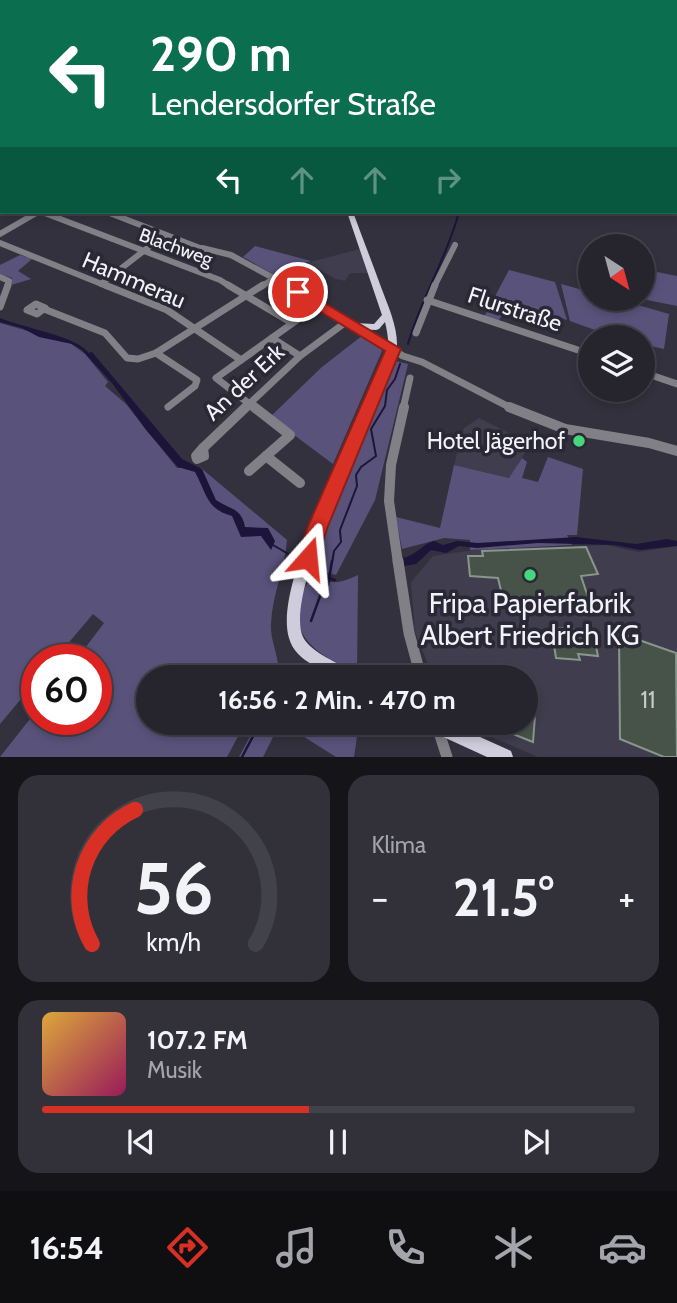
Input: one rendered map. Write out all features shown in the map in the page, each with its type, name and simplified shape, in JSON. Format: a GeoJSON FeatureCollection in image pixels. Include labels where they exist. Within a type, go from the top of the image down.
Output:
{"type":"FeatureCollection","features":[{"type":"Feature","properties":{"kind":"main road"},"geometry":{"type":"LineString","coordinates":[[329,665],[308,653],[295,637],[292,610],[318,526],[393,349],[387,315],[351,214]]}},
{"type":"Feature","properties":{"kind":"main road"},"geometry":{"type":"LineString","coordinates":[[348,322],[376,327],[387,315]]}},
{"type":"Feature","properties":{"kind":"main road"},"geometry":{"type":"LineString","coordinates":[[458,735],[505,757]]}},
{"type":"Feature","properties":{"kind":"street"},"geometry":{"type":"LineString","coordinates":[[0,234],[36,214]]}},
{"type":"Feature","properties":{"kind":"street","name":"Blachweg"},"geometry":{"type":"LineString","coordinates":[[45,214],[220,280],[292,323]]}},
{"type":"Feature","properties":{"kind":"street"},"geometry":{"type":"LineString","coordinates":[[112,214],[163,236],[221,253],[284,285],[407,357],[417,359],[550,424],[578,432],[632,437],[677,450]]}},
{"type":"Feature","properties":{"kind":"street"},"geometry":{"type":"LineString","coordinates":[[101,284],[163,236]]}},
{"type":"Feature","properties":{"kind":"street"},"geometry":{"type":"LineString","coordinates":[[416,333],[427,300],[455,245]]}},
{"type":"Feature","properties":{"kind":"street","name":"Hammerau"},"geometry":{"type":"LineString","coordinates":[[2,246],[150,302],[196,327],[241,360]]}},
{"type":"Feature","properties":{"kind":"street"},"geometry":{"type":"LineString","coordinates":[[0,307],[4,288],[9,280],[1,278]]}},
{"type":"Feature","properties":{"kind":"street"},"geometry":{"type":"LineString","coordinates":[[44,309],[105,333],[127,358],[138,359],[156,353],[273,279]]}},
{"type":"Feature","properties":{"kind":"street","name":"Flurstraße"},"geometry":{"type":"LineString","coordinates":[[427,300],[578,350]]}},
{"type":"Feature","properties":{"kind":"street"},"geometry":{"type":"LineString","coordinates":[[249,471],[290,435],[216,378],[292,323],[322,307]]}},
{"type":"Feature","properties":{"kind":"street","name":"An der Erk"},"geometry":{"type":"LineString","coordinates":[[202,448],[300,356],[348,322]]}},
{"type":"Feature","properties":{"kind":"street"},"geometry":{"type":"LineString","coordinates":[[272,338],[300,356]]}},
{"type":"Feature","properties":{"kind":"street"},"geometry":{"type":"LineString","coordinates":[[156,353],[197,380],[194,386],[168,407]]}},
{"type":"Feature","properties":{"kind":"street"},"geometry":{"type":"LineString","coordinates":[[655,376],[677,384]]}},
{"type":"Feature","properties":{"kind":"street"},"geometry":{"type":"LineString","coordinates":[[410,378],[390,475],[389,501],[409,634],[418,665]]}},
{"type":"Feature","properties":{"kind":"street"},"geometry":{"type":"LineString","coordinates":[[267,456],[300,483]]}},
{"type":"Feature","properties":{"kind":"street"},"geometry":{"type":"LineString","coordinates":[[439,735],[446,757]]}},
{"type":"Feature","properties":{"kind":"shaded area"},"geometry":{"type":"Polygon","coordinates":[[[255,246],[311,261],[298,265],[282,279],[243,257],[255,246]]]}},
{"type":"Feature","properties":{"kind":"shaded area"},"geometry":{"type":"Polygon","coordinates":[[[360,249],[369,273],[350,273],[345,281],[306,263],[360,249]]]}},
{"type":"Feature","properties":{"kind":"shaded area"},"geometry":{"type":"Polygon","coordinates":[[[20,255],[32,259],[18,271],[31,279],[11,285],[12,278],[0,274],[0,265],[20,255]]]}},
{"type":"Feature","properties":{"kind":"shaded area"},"geometry":{"type":"Polygon","coordinates":[[[509,270],[555,282],[567,320],[510,300],[498,322],[484,317],[509,270]]]}},
{"type":"Feature","properties":{"kind":"shaded area"},"geometry":{"type":"Polygon","coordinates":[[[655,272],[677,276],[677,306],[655,302],[655,272]]]}},
{"type":"Feature","properties":{"kind":"shaded area"},"geometry":{"type":"Polygon","coordinates":[[[561,284],[578,289],[578,312],[655,310],[669,314],[664,349],[655,347],[655,325],[581,325],[570,321],[561,284]]]}},
{"type":"Feature","properties":{"kind":"shaded area"},"geometry":{"type":"Polygon","coordinates":[[[0,318],[72,341],[89,353],[92,352],[182,459],[202,469],[216,500],[238,512],[245,527],[268,528],[275,541],[271,550],[261,536],[241,537],[232,516],[217,509],[208,500],[195,472],[178,467],[146,430],[112,383],[82,350],[72,344],[39,337],[22,328],[0,322],[0,318]]]}},
{"type":"Feature","properties":{"kind":"shaded area"},"geometry":{"type":"Polygon","coordinates":[[[0,323],[70,343],[85,354],[108,382],[105,386],[126,404],[177,468],[201,468],[287,540],[271,624],[277,665],[136,665],[136,735],[239,735],[227,757],[0,757],[21,730],[21,735],[112,735],[112,644],[88,644],[104,623],[93,614],[68,644],[21,644],[21,699],[0,724],[0,323]]]}},
{"type":"Feature","properties":{"kind":"shaded area"},"geometry":{"type":"Polygon","coordinates":[[[363,335],[380,346],[382,351],[333,464],[270,417],[322,367],[363,335]]]}},
{"type":"Feature","properties":{"kind":"shaded area"},"geometry":{"type":"Polygon","coordinates":[[[395,361],[408,364],[375,500],[336,575],[325,572],[314,562],[323,528],[395,361]]]}},
{"type":"Feature","properties":{"kind":"shaded area"},"geometry":{"type":"Polygon","coordinates":[[[479,418],[530,444],[510,478],[454,465],[464,428],[479,418]]]}},
{"type":"Feature","properties":{"kind":"shaded area"},"geometry":{"type":"Polygon","coordinates":[[[548,457],[583,469],[577,535],[567,535],[572,545],[470,550],[470,540],[444,538],[402,549],[396,517],[440,528],[454,465],[509,478],[522,458],[527,462],[522,478],[538,482],[548,457]]]}},
{"type":"Feature","properties":{"kind":"shaded area"},"geometry":{"type":"Polygon","coordinates":[[[576,537],[636,544],[667,539],[677,541],[677,546],[640,550],[614,545],[538,543],[477,548],[459,546],[446,553],[431,550],[416,564],[404,566],[403,558],[434,541],[443,545],[457,541],[478,543],[576,537]]]}},
{"type":"Feature","properties":{"kind":"shaded area"},"geometry":{"type":"Polygon","coordinates":[[[606,545],[638,552],[677,546],[677,757],[538,757],[487,735],[538,735],[538,665],[428,665],[415,632],[411,582],[433,556],[480,549],[606,545]]]}},
{"type":"Feature","properties":{"kind":"shaded area"},"geometry":{"type":"Polygon","coordinates":[[[312,575],[335,582],[358,575],[357,665],[340,665],[313,647],[304,636],[299,624],[298,610],[302,594],[312,575]]]}},
{"type":"Feature","properties":{"kind":"shaded area"},"geometry":{"type":"Polygon","coordinates":[[[251,735],[274,735],[263,757],[239,757],[251,735]]]}},
{"type":"Feature","properties":{"kind":"shaded area"},"geometry":{"type":"Polygon","coordinates":[[[301,735],[357,735],[354,757],[336,757],[301,735]]]}},
{"type":"Feature","properties":{"kind":"building","name":"Fripa Papierfabrik Albert Friedrich KG"},"geometry":{"type":"Polygon","coordinates":[[[586,547],[598,574],[581,576],[589,600],[514,603],[513,600],[503,599],[498,578],[470,576],[468,556],[483,556],[482,551],[586,547]]]}},
{"type":"Feature","properties":{"kind":"building"},"geometry":{"type":"Polygon","coordinates":[[[551,627],[593,632],[598,656],[578,654],[580,660],[556,658],[551,627]]]}},
{"type":"Feature","properties":{"kind":"building"},"geometry":{"type":"Polygon","coordinates":[[[619,633],[676,653],[677,757],[664,757],[620,739],[619,633]]]}},
{"type":"Feature","properties":{"kind":"building"},"geometry":{"type":"Polygon","coordinates":[[[516,735],[534,735],[533,742],[516,735]]]}},
{"type":"Feature","properties":{"kind":"waterway"},"geometry":{"type":"LineString","coordinates":[[408,344],[458,214]]}},
{"type":"Feature","properties":{"kind":"waterway"},"geometry":{"type":"LineString","coordinates":[[332,563],[334,551],[341,542],[340,530],[357,486],[356,475],[361,467],[376,456],[371,429],[385,406],[387,390],[395,379],[400,364]]}},
{"type":"Feature","properties":{"kind":"waterway"},"geometry":{"type":"LineString","coordinates":[[273,545],[302,562]]}},
{"type":"Feature","properties":{"kind":"waterway"},"geometry":{"type":"LineString","coordinates":[[329,578],[332,561]]}},
{"type":"Feature","properties":{"kind":"waterway"},"geometry":{"type":"LineString","coordinates":[[324,577],[329,578]]}},
{"type":"Feature","properties":{"kind":"waterway"},"geometry":{"type":"LineString","coordinates":[[311,621],[329,578]]}},
{"type":"Feature","properties":{"kind":"waterway"},"geometry":{"type":"LineString","coordinates":[[329,578],[335,580]]}},
{"type":"Feature","properties":{"kind":"waterway"},"geometry":{"type":"LineString","coordinates":[[242,757],[254,735]]}},
{"type":"Feature","properties":{"kind":"place","name":"Hotel Jägerhof"},"geometry":{"type":"Point","coordinates":[579,441]}},
{"type":"Feature","properties":{"kind":"place","name":"Fripa Papierfabrik Albert Friedrich KG"},"geometry":{"type":"Point","coordinates":[530,575]}},
{"type":"Feature","properties":{"kind":"route"},"geometry":{"type":"LineString","coordinates":[[298,292],[393,349],[318,526],[308,558]]}}]}
